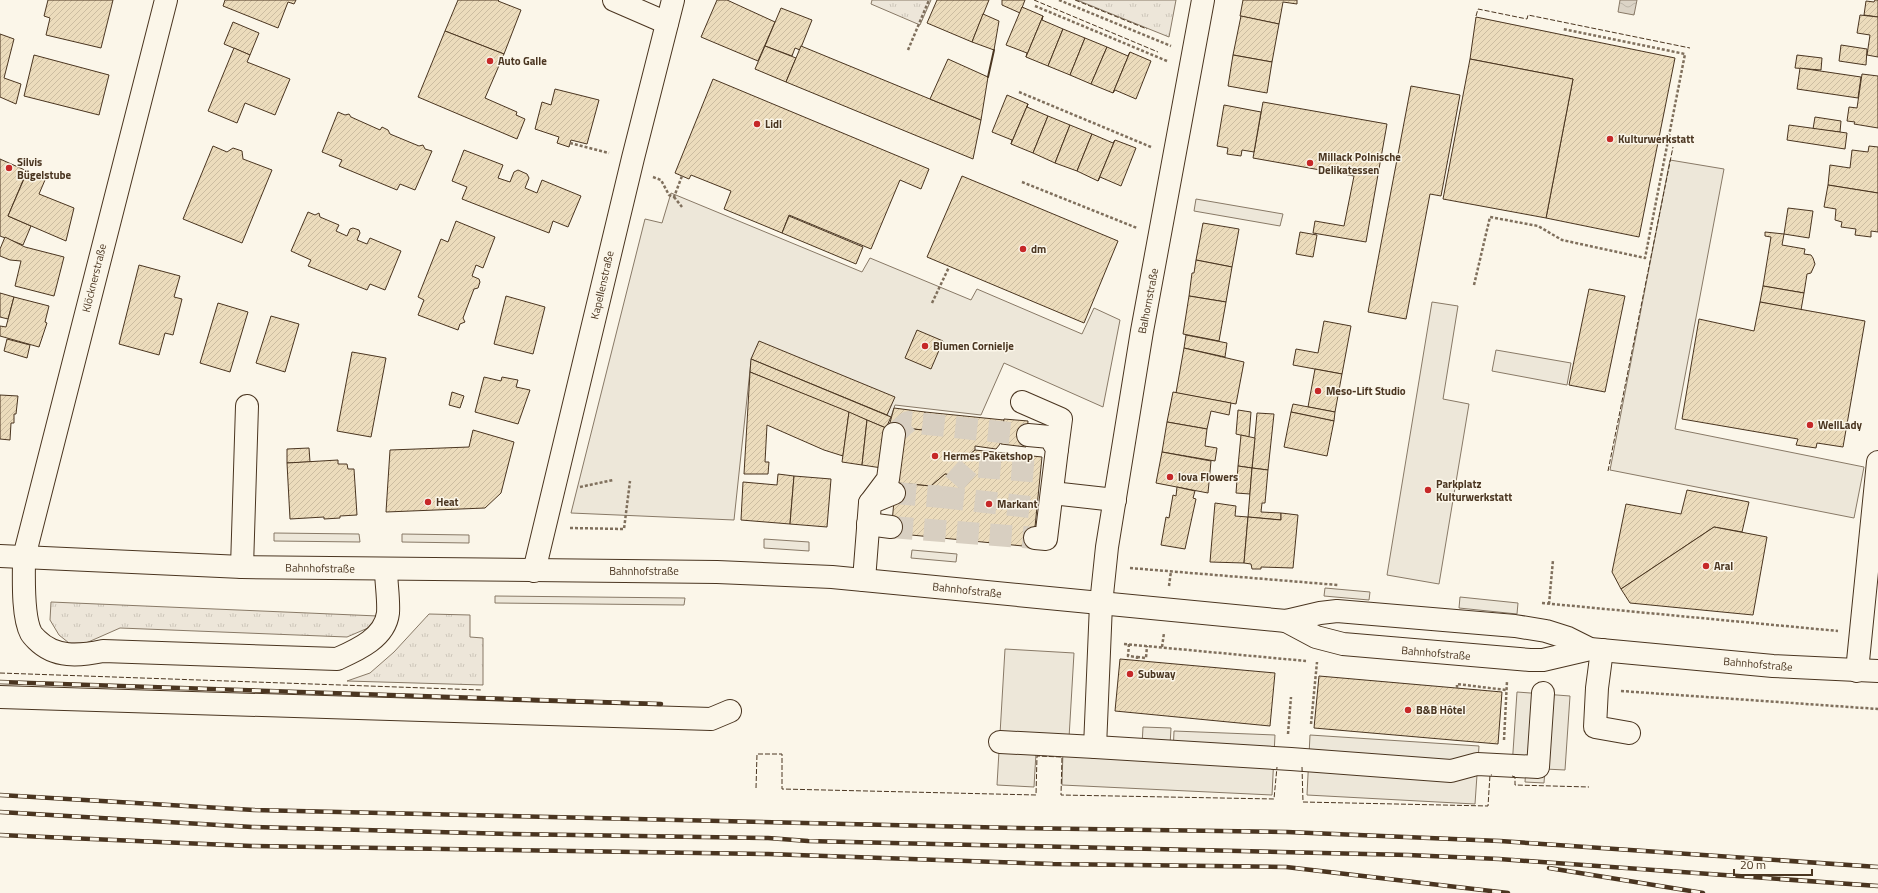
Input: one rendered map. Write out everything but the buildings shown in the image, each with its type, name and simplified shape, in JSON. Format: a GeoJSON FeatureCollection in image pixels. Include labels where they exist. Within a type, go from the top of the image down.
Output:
{"type":"FeatureCollection","features":[{"type":"Feature","properties":{"kind":"main road","name":"Klöcknerstraße"},"geometry":{"type":"LineString","coordinates":[[166,0],[24,557],[24,605],[31,633],[44,647],[64,654],[80,656],[103,651],[337,659],[362,648],[373,639],[382,627],[388,613],[386,569]]}},
{"type":"Feature","properties":{"kind":"main road"},"geometry":{"type":"LineString","coordinates":[[614,0],[667,23]]}},
{"type":"Feature","properties":{"kind":"main road","name":"Kapellenstraße"},"geometry":{"type":"LineString","coordinates":[[534,571],[631,164],[673,0]]}},
{"type":"Feature","properties":{"kind":"main road","name":"Balhornstraße"},"geometry":{"type":"LineString","coordinates":[[1095,747],[1104,566],[1134,376],[1203,0]]}},
{"type":"Feature","properties":{"kind":"main road"},"geometry":{"type":"LineString","coordinates":[[1022,402],[1061,419],[1053,443],[1047,491],[1046,539],[1035,538]]}},
{"type":"Feature","properties":{"kind":"main road"},"geometry":{"type":"LineString","coordinates":[[242,567],[247,406]]}},
{"type":"Feature","properties":{"kind":"main road"},"geometry":{"type":"LineString","coordinates":[[864,580],[870,503],[888,479],[894,434]]}},
{"type":"Feature","properties":{"kind":"main road"},"geometry":{"type":"LineString","coordinates":[[1028,435],[1053,443]]}},
{"type":"Feature","properties":{"kind":"main road"},"geometry":{"type":"LineString","coordinates":[[1868,671],[1878,462]]}},
{"type":"Feature","properties":{"kind":"main road"},"geometry":{"type":"LineString","coordinates":[[1047,491],[1115,500]]}},
{"type":"Feature","properties":{"kind":"main road"},"geometry":{"type":"LineString","coordinates":[[870,503],[894,493]]}},
{"type":"Feature","properties":{"kind":"main road"},"geometry":{"type":"LineString","coordinates":[[868,524],[891,527]]}},
{"type":"Feature","properties":{"kind":"main road","name":"Bahnhofstraße"},"geometry":{"type":"LineString","coordinates":[[0,556],[242,567],[717,572],[864,580],[1286,621],[1320,613],[1337,611],[1515,626],[1546,631],[1596,649],[1773,666],[1868,671]]}},
{"type":"Feature","properties":{"kind":"main road","name":"Bahnhofstraße"},"geometry":{"type":"LineString","coordinates":[[1286,621],[1316,637],[1343,644],[1501,658],[1543,660],[1596,649]]}},
{"type":"Feature","properties":{"kind":"main road"},"geometry":{"type":"LineString","coordinates":[[1596,649],[1597,688],[1595,727],[1629,733]]}},
{"type":"Feature","properties":{"kind":"main road"},"geometry":{"type":"LineString","coordinates":[[1000,742],[1286,759],[1450,771],[1477,764],[1538,767],[1543,693]]}},
{"type":"Feature","properties":{"kind":"main road"},"geometry":{"type":"LineString","coordinates":[[0,697],[711,719],[730,711]]}},
{"type":"Feature","properties":{"kind":"path"},"geometry":{"type":"LineString","coordinates":[[908,50],[929,0]]}},
{"type":"Feature","properties":{"kind":"path"},"geometry":{"type":"LineString","coordinates":[[1059,0],[1173,47],[1192,58]]}},
{"type":"Feature","properties":{"kind":"path"},"geometry":{"type":"LineString","coordinates":[[1035,6],[1172,63],[1192,58]]}},
{"type":"Feature","properties":{"kind":"path"},"geometry":{"type":"LineString","coordinates":[[1474,285],[1490,217],[1538,226],[1562,240],[1645,258],[1686,54],[1563,29]]}},
{"type":"Feature","properties":{"kind":"path"},"geometry":{"type":"LineString","coordinates":[[1019,92],[1150,146],[1175,151]]}},
{"type":"Feature","properties":{"kind":"path"},"geometry":{"type":"LineString","coordinates":[[570,143],[631,164],[661,180],[669,195],[674,197],[682,207]]}},
{"type":"Feature","properties":{"kind":"path"},"geometry":{"type":"LineString","coordinates":[[674,197],[682,176]]}},
{"type":"Feature","properties":{"kind":"path"},"geometry":{"type":"LineString","coordinates":[[1022,182],[1160,237]]}},
{"type":"Feature","properties":{"kind":"path"},"geometry":{"type":"LineString","coordinates":[[932,303],[950,267]]}},
{"type":"Feature","properties":{"kind":"path"},"geometry":{"type":"LineString","coordinates":[[581,486],[613,480]]}},
{"type":"Feature","properties":{"kind":"path"},"geometry":{"type":"LineString","coordinates":[[567,527],[624,529],[630,480]]}},
{"type":"Feature","properties":{"kind":"path"},"geometry":{"type":"LineString","coordinates":[[1549,604],[1554,560]]}},
{"type":"Feature","properties":{"kind":"path"},"geometry":{"type":"LineString","coordinates":[[1129,644],[1128,656],[1146,658],[1147,646]]}},
{"type":"Feature","properties":{"kind":"path"},"geometry":{"type":"LineString","coordinates":[[1136,661],[1137,657]]}},
{"type":"Feature","properties":{"kind":"path"},"geometry":{"type":"LineString","coordinates":[[1311,724],[1317,662]]}},
{"type":"Feature","properties":{"kind":"path"},"geometry":{"type":"LineString","coordinates":[[1503,766],[1507,679]]}},
{"type":"Feature","properties":{"kind":"path"},"geometry":{"type":"LineString","coordinates":[[1457,688],[1457,684],[1506,690]]}},
{"type":"Feature","properties":{"kind":"path"},"geometry":{"type":"LineString","coordinates":[[1597,688],[1878,709]]}},
{"type":"Feature","properties":{"kind":"path"},"geometry":{"type":"LineString","coordinates":[[1286,759],[1291,697]]}},
{"type":"Feature","properties":{"kind":"green space"},"geometry":{"type":"Polygon","coordinates":[[[872,0],[931,0],[920,25],[871,4],[872,0]]]}},
{"type":"Feature","properties":{"kind":"green space"},"geometry":{"type":"Polygon","coordinates":[[[1077,0],[1176,0],[1169,37],[1077,0]]]}},
{"type":"Feature","properties":{"kind":"green space"},"geometry":{"type":"Polygon","coordinates":[[[51,602],[378,616],[368,628],[347,637],[120,628],[86,643],[69,643],[59,635],[50,620],[51,602]]]}},
{"type":"Feature","properties":{"kind":"green space"},"geometry":{"type":"Polygon","coordinates":[[[429,614],[470,615],[470,637],[483,638],[483,685],[347,681],[370,673],[394,652],[429,614]]]}},
{"type":"Feature","properties":{"kind":"shaded area"},"geometry":{"type":"Polygon","coordinates":[[[1670,160],[1724,169],[1675,429],[1864,467],[1854,518],[1610,470],[1670,160]]]}},
{"type":"Feature","properties":{"kind":"shaded area"},"geometry":{"type":"Polygon","coordinates":[[[671,193],[862,272],[870,258],[971,300],[977,289],[1082,334],[1094,308],[1120,320],[1103,407],[1004,363],[981,415],[895,405],[891,417],[751,361],[734,520],[571,513],[645,219],[662,223],[671,193]]]}},
{"type":"Feature","properties":{"kind":"shaded area"},"geometry":{"type":"Polygon","coordinates":[[[1196,199],[1283,214],[1280,226],[1194,211],[1196,199]]]}},
{"type":"Feature","properties":{"kind":"shaded area","name":"Parkplatz Kulturwerkstatt"},"geometry":{"type":"Polygon","coordinates":[[[1432,302],[1458,306],[1443,399],[1469,404],[1439,584],[1387,575],[1432,302]]]}},
{"type":"Feature","properties":{"kind":"shaded area"},"geometry":{"type":"Polygon","coordinates":[[[1496,350],[1571,363],[1567,385],[1492,371],[1496,350]]]}},
{"type":"Feature","properties":{"kind":"shaded area"},"geometry":{"type":"Polygon","coordinates":[[[274,533],[359,534],[360,542],[274,541],[274,533]]]}},
{"type":"Feature","properties":{"kind":"shaded area"},"geometry":{"type":"Polygon","coordinates":[[[402,534],[469,535],[469,543],[402,542],[402,534]]]}},
{"type":"Feature","properties":{"kind":"shaded area"},"geometry":{"type":"Polygon","coordinates":[[[764,539],[809,542],[809,551],[764,548],[764,539]]]}},
{"type":"Feature","properties":{"kind":"shaded area"},"geometry":{"type":"Polygon","coordinates":[[[912,550],[957,554],[956,562],[911,558],[912,550]]]}},
{"type":"Feature","properties":{"kind":"shaded area"},"geometry":{"type":"Polygon","coordinates":[[[1325,588],[1370,592],[1369,600],[1324,596],[1325,588]]]}},
{"type":"Feature","properties":{"kind":"shaded area"},"geometry":{"type":"Polygon","coordinates":[[[495,596],[685,598],[684,605],[495,603],[495,596]]]}},
{"type":"Feature","properties":{"kind":"shaded area"},"geometry":{"type":"Polygon","coordinates":[[[1460,597],[1518,603],[1517,614],[1459,608],[1460,597]]]}},
{"type":"Feature","properties":{"kind":"shaded area"},"geometry":{"type":"Polygon","coordinates":[[[1005,649],[1074,653],[1069,738],[1037,736],[1034,787],[997,785],[1005,649]]]}},
{"type":"Feature","properties":{"kind":"shaded area"},"geometry":{"type":"Polygon","coordinates":[[[1517,692],[1570,696],[1565,770],[1545,769],[1544,783],[1525,782],[1526,768],[1512,767],[1517,692]]]}},
{"type":"Feature","properties":{"kind":"shaded area"},"geometry":{"type":"Polygon","coordinates":[[[1143,727],[1171,728],[1170,746],[1142,745],[1143,727]]]}},
{"type":"Feature","properties":{"kind":"shaded area"},"geometry":{"type":"Polygon","coordinates":[[[1174,731],[1275,735],[1272,795],[1062,785],[1063,750],[1173,755],[1174,731]]]}},
{"type":"Feature","properties":{"kind":"shaded area"},"geometry":{"type":"Polygon","coordinates":[[[1310,735],[1479,746],[1475,804],[1307,795],[1310,735]]]}},
{"type":"Feature","properties":{"kind":"water"},"geometry":{"type":"Polygon","coordinates":[[[1620,0],[1637,0],[1634,15],[1618,12],[1620,0]]]}},
{"type":"Feature","properties":{"kind":"tunnel"},"geometry":{"type":"LineString","coordinates":[[894,434],[908,422],[1028,435]]}},
{"type":"Feature","properties":{"kind":"tunnel"},"geometry":{"type":"LineString","coordinates":[[894,493],[942,497],[969,466],[1041,472]]}},
{"type":"Feature","properties":{"kind":"tunnel"},"geometry":{"type":"LineString","coordinates":[[942,497],[1038,508]]}},
{"type":"Feature","properties":{"kind":"tunnel"},"geometry":{"type":"LineString","coordinates":[[891,527],[1035,538]]}},
{"type":"Feature","properties":{"kind":"railway"},"geometry":{"type":"LineString","coordinates":[[0,682],[661,704]]}},
{"type":"Feature","properties":{"kind":"railway"},"geometry":{"type":"LineString","coordinates":[[0,795],[254,810],[1016,828],[1287,832],[1500,841],[1878,867]]}},
{"type":"Feature","properties":{"kind":"railway"},"geometry":{"type":"LineString","coordinates":[[0,812],[252,827],[512,834],[768,838],[808,841],[1408,855],[1499,859],[1878,886]]}},
{"type":"Feature","properties":{"kind":"railway"},"geometry":{"type":"LineString","coordinates":[[0,835],[251,846],[768,854],[1053,864],[1286,867],[1508,893]]}},
{"type":"Feature","properties":{"kind":"railway"},"geometry":{"type":"LineString","coordinates":[[1549,868],[1703,893]]}},
{"type":"Feature","properties":{"kind":"fence"},"geometry":{"type":"LineString","coordinates":[[1034,0],[1158,52]]}},
{"type":"Feature","properties":{"kind":"fence"},"geometry":{"type":"LineString","coordinates":[[1075,0],[1147,29]]}},
{"type":"Feature","properties":{"kind":"fence"},"geometry":{"type":"LineString","coordinates":[[1476,16],[1478,9],[1527,19],[1528,15],[1690,48]]}},
{"type":"Feature","properties":{"kind":"fence"},"geometry":{"type":"LineString","coordinates":[[1608,471],[1673,147]]}},
{"type":"Feature","properties":{"kind":"fence"},"geometry":{"type":"LineString","coordinates":[[0,673],[482,690]]}},
{"type":"Feature","properties":{"kind":"fence"},"geometry":{"type":"LineString","coordinates":[[756,788],[757,754],[782,754],[782,789],[1036,795],[1037,756],[1062,757],[1061,795],[1274,799],[1277,767]]}},
{"type":"Feature","properties":{"kind":"fence"},"geometry":{"type":"LineString","coordinates":[[1302,767],[1303,802],[1488,806],[1490,775],[1492,775]]}},
{"type":"Feature","properties":{"kind":"fence"},"geometry":{"type":"LineString","coordinates":[[1512,776],[1515,777],[1515,785],[1589,787]]}},
{"type":"Feature","properties":{"kind":"wall"},"geometry":{"type":"LineString","coordinates":[[988,77],[994,50]]}},
{"type":"Feature","properties":{"kind":"place","name":"Auto Galle"},"geometry":{"type":"Point","coordinates":[490,61]}},
{"type":"Feature","properties":{"kind":"place","name":"Lidl"},"geometry":{"type":"Point","coordinates":[757,124]}},
{"type":"Feature","properties":{"kind":"place","name":"Kulturwerkstatt"},"geometry":{"type":"Point","coordinates":[1610,139]}},
{"type":"Feature","properties":{"kind":"place","name":"Millack Polnische Delikatessen"},"geometry":{"type":"Point","coordinates":[1310,163]}},
{"type":"Feature","properties":{"kind":"place","name":"Silvis Bügelstube"},"geometry":{"type":"Point","coordinates":[9,168]}},
{"type":"Feature","properties":{"kind":"place","name":"dm"},"geometry":{"type":"Point","coordinates":[1023,249]}},
{"type":"Feature","properties":{"kind":"place","name":"Blumen Cornielje"},"geometry":{"type":"Point","coordinates":[925,346]}},
{"type":"Feature","properties":{"kind":"place","name":"Meso-Lift Studio"},"geometry":{"type":"Point","coordinates":[1318,391]}},
{"type":"Feature","properties":{"kind":"place","name":"WellLady"},"geometry":{"type":"Point","coordinates":[1810,425]}},
{"type":"Feature","properties":{"kind":"place","name":"Hermes Paketshop"},"geometry":{"type":"Point","coordinates":[935,456]}},
{"type":"Feature","properties":{"kind":"place","name":"lova Flowers"},"geometry":{"type":"Point","coordinates":[1170,477]}},
{"type":"Feature","properties":{"kind":"place","name":"Parkplatz Kulturwerkstatt"},"geometry":{"type":"Point","coordinates":[1428,490]}},
{"type":"Feature","properties":{"kind":"place","name":"Heat"},"geometry":{"type":"Point","coordinates":[428,502]}},
{"type":"Feature","properties":{"kind":"place","name":"Markant"},"geometry":{"type":"Point","coordinates":[989,504]}},
{"type":"Feature","properties":{"kind":"place","name":"Aral"},"geometry":{"type":"Point","coordinates":[1706,566]}},
{"type":"Feature","properties":{"kind":"place","name":"Subway"},"geometry":{"type":"Point","coordinates":[1130,674]}},
{"type":"Feature","properties":{"kind":"place","name":"B&B Hôtel"},"geometry":{"type":"Point","coordinates":[1408,710]}}]}
